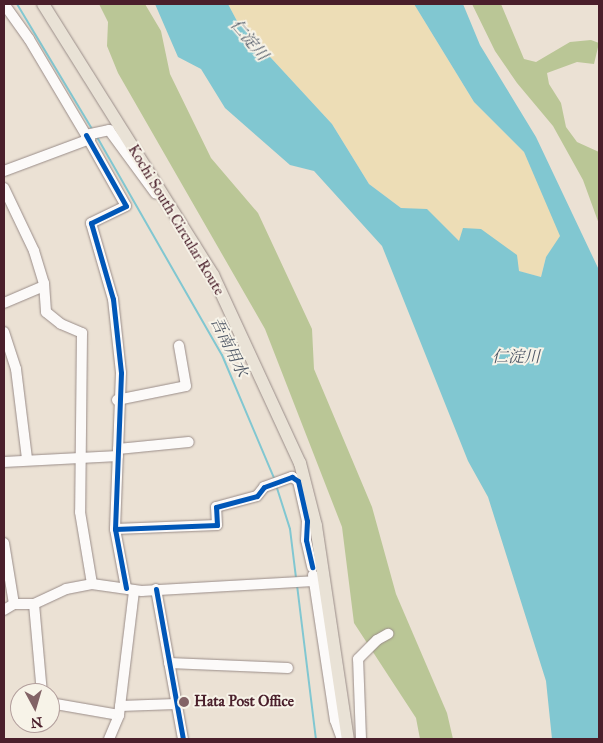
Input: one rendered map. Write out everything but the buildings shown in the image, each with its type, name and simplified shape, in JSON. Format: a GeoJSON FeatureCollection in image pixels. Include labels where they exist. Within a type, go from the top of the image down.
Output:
{"type":"FeatureCollection","features":[{"type":"Feature","properties":{"kind":"main road","name":"Kochi South Circular Route"},"geometry":{"type":"LineString","coordinates":[[43,4],[213,275],[300,464],[316,526],[348,739]]}},
{"type":"Feature","properties":{"kind":"street"},"geometry":{"type":"LineString","coordinates":[[4,4],[30,39],[88,136],[126,206],[91,223],[113,298],[120,373],[117,400],[118,452],[115,529],[130,590],[119,711],[109,739]]}},
{"type":"Feature","properties":{"kind":"street"},"geometry":{"type":"LineString","coordinates":[[4,171],[107,128],[198,250]]}},
{"type":"Feature","properties":{"kind":"street"},"geometry":{"type":"LineString","coordinates":[[4,188],[34,251],[44,286],[46,312],[61,324],[82,333],[80,512],[92,584]]}},
{"type":"Feature","properties":{"kind":"street"},"geometry":{"type":"LineString","coordinates":[[4,303],[44,286]]}},
{"type":"Feature","properties":{"kind":"street"},"geometry":{"type":"LineString","coordinates":[[4,332],[16,369],[27,459]]}},
{"type":"Feature","properties":{"kind":"street"},"geometry":{"type":"LineString","coordinates":[[117,400],[186,386],[179,346]]}},
{"type":"Feature","properties":{"kind":"street"},"geometry":{"type":"LineString","coordinates":[[4,462],[118,452],[189,442]]}},
{"type":"Feature","properties":{"kind":"street"},"geometry":{"type":"LineString","coordinates":[[115,529],[217,525],[216,507],[257,496],[264,487],[292,477],[298,481],[308,522],[306,540],[312,567]]}},
{"type":"Feature","properties":{"kind":"street"},"geometry":{"type":"LineString","coordinates":[[316,526],[311,536],[312,567],[308,582],[336,720],[342,739]]}},
{"type":"Feature","properties":{"kind":"street"},"geometry":{"type":"LineString","coordinates":[[4,543],[14,604]]}},
{"type":"Feature","properties":{"kind":"street"},"geometry":{"type":"LineString","coordinates":[[4,610],[14,604],[34,604],[66,589],[92,584],[130,590],[308,582]]}},
{"type":"Feature","properties":{"kind":"street"},"geometry":{"type":"LineString","coordinates":[[156,589],[183,739]]}},
{"type":"Feature","properties":{"kind":"street"},"geometry":{"type":"LineString","coordinates":[[34,604],[41,683]]}},
{"type":"Feature","properties":{"kind":"street"},"geometry":{"type":"LineString","coordinates":[[361,739],[358,659],[377,640],[388,634]]}},
{"type":"Feature","properties":{"kind":"street"},"geometry":{"type":"LineString","coordinates":[[169,663],[288,668]]}},
{"type":"Feature","properties":{"kind":"street"},"geometry":{"type":"LineString","coordinates":[[60,704],[119,711],[176,704]]}},
{"type":"Feature","properties":{"kind":"green space"},"geometry":{"type":"Polygon","coordinates":[[[99,4],[145,4],[161,31],[170,74],[211,158],[258,213],[312,329],[314,369],[372,507],[396,594],[447,713],[453,739],[420,739],[416,718],[354,623],[342,527],[265,329],[118,73],[107,46],[108,22],[99,4]]]}},
{"type":"Feature","properties":{"kind":"green space"},"geometry":{"type":"Polygon","coordinates":[[[472,4],[501,4],[524,59],[536,62],[570,42],[591,40],[599,43],[594,64],[577,62],[547,73],[549,84],[561,103],[566,127],[577,142],[599,152],[599,224],[583,180],[553,126],[517,83],[495,51],[472,4]]]}},
{"type":"Feature","properties":{"kind":"sand"},"geometry":{"type":"Polygon","coordinates":[[[228,4],[414,4],[474,102],[524,152],[561,236],[546,257],[541,277],[518,271],[459,241],[427,210],[401,208],[369,184],[332,124],[237,21],[228,4]]]}},
{"type":"Feature","properties":{"kind":"water","name":"仁淀川"},"geometry":{"type":"Polygon","coordinates":[[[155,4],[228,4],[237,21],[332,124],[369,184],[401,208],[427,209],[459,241],[463,228],[481,229],[517,255],[519,271],[541,277],[546,257],[560,236],[524,152],[474,102],[414,4],[463,4],[480,45],[536,137],[599,270],[599,739],[552,739],[546,681],[488,497],[468,461],[382,246],[314,171],[290,165],[225,108],[201,69],[178,57],[155,4]]]}},
{"type":"Feature","properties":{"kind":"waterway","name":"吾南用水"},"geometry":{"type":"LineString","coordinates":[[17,4],[92,129]]}},
{"type":"Feature","properties":{"kind":"waterway","name":"吾南用水"},"geometry":{"type":"LineString","coordinates":[[97,137],[222,355],[274,478]]}},
{"type":"Feature","properties":{"kind":"waterway","name":"吾南用水"},"geometry":{"type":"LineString","coordinates":[[276,485],[290,529],[296,578]]}},
{"type":"Feature","properties":{"kind":"waterway","name":"吾南用水"},"geometry":{"type":"LineString","coordinates":[[297,585],[316,739]]}},
{"type":"Feature","properties":{"kind":"cycle path"},"geometry":{"type":"LineString","coordinates":[[86,135],[126,206],[91,223],[113,299],[121,373],[115,529],[126,588]]}},
{"type":"Feature","properties":{"kind":"cycle path"},"geometry":{"type":"LineString","coordinates":[[115,529],[217,525],[216,507],[257,496],[264,487],[292,477],[298,481],[307,521],[306,540],[312,567]]}},
{"type":"Feature","properties":{"kind":"cycle path"},"geometry":{"type":"LineString","coordinates":[[156,589],[183,739]]}},
{"type":"Feature","properties":{"kind":"place","name":"Hata Post Office"},"geometry":{"type":"Point","coordinates":[184,702]}}]}
